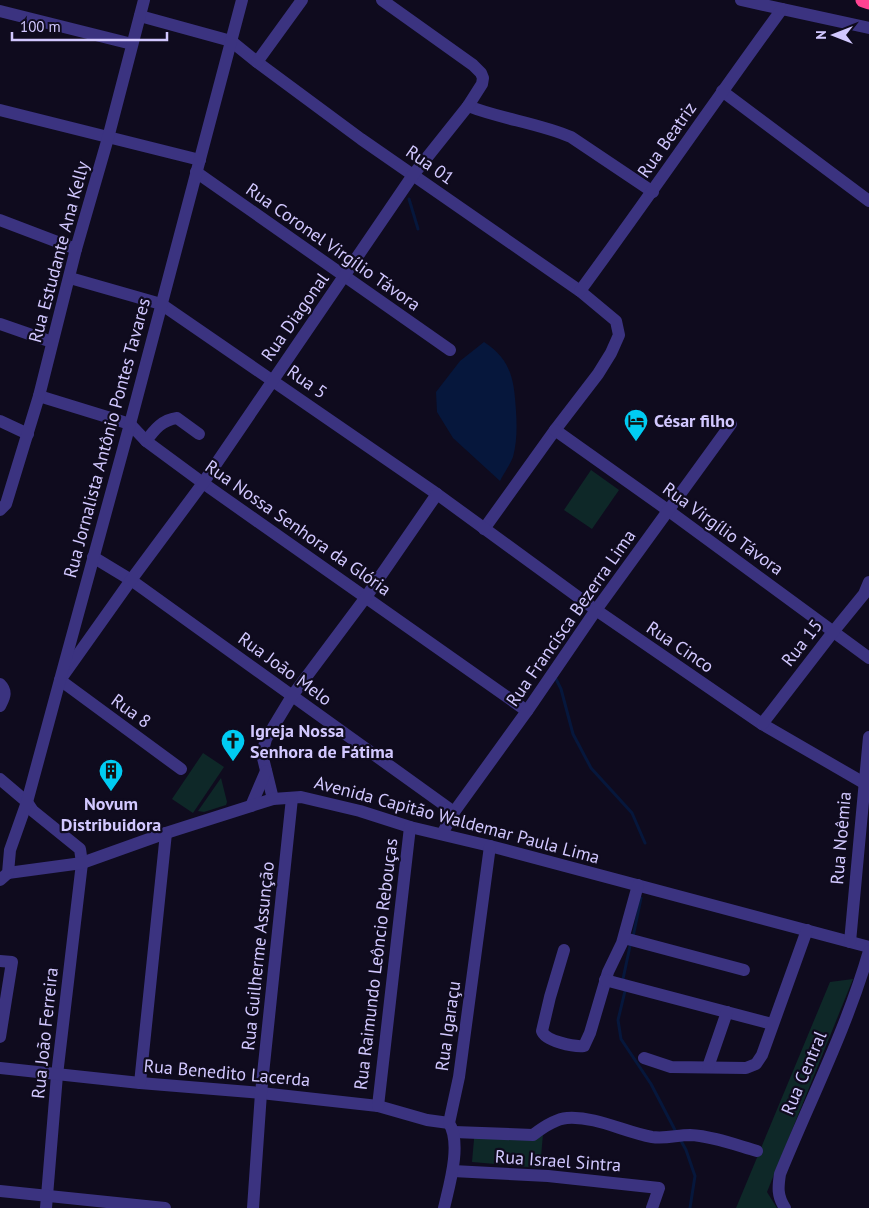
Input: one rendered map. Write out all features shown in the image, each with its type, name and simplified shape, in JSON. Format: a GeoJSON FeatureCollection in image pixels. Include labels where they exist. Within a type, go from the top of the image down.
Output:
{"type":"FeatureCollection","features":[{"type":"Feature","properties":{"kind":"highway"},"geometry":{"type":"LineString","coordinates":[[863,0],[869,2]]}},
{"type":"Feature","properties":{"kind":"street","name":"Rua Estudante Ana Kelly"},"geometry":{"type":"LineString","coordinates":[[0,510],[6,504],[39,396],[76,249],[108,138],[144,0]]}},
{"type":"Feature","properties":{"kind":"street","name":"Rua Jornalista Antônio Pontes Tavares"},"geometry":{"type":"LineString","coordinates":[[4,877],[5,849],[27,802],[130,424],[242,0]]}},
{"type":"Feature","properties":{"kind":"street"},"geometry":{"type":"LineString","coordinates":[[257,62],[302,0]]}},
{"type":"Feature","properties":{"kind":"street","name":"Rua Diagonal"},"geometry":{"type":"LineString","coordinates":[[60,680],[203,483],[413,175],[468,106],[482,84],[483,78],[481,73],[467,60],[382,0]]}},
{"type":"Feature","properties":{"kind":"street"},"geometry":{"type":"LineString","coordinates":[[741,0],[869,28]]}},
{"type":"Feature","properties":{"kind":"street","name":"Rua Beatriz"},"geometry":{"type":"LineString","coordinates":[[580,290],[653,192],[722,91],[782,9]]}},
{"type":"Feature","properties":{"kind":"street"},"geometry":{"type":"LineString","coordinates":[[0,11],[132,44]]}},
{"type":"Feature","properties":{"kind":"street"},"geometry":{"type":"LineString","coordinates":[[140,16],[231,41]]}},
{"type":"Feature","properties":{"kind":"street","name":"Rua 01"},"geometry":{"type":"LineString","coordinates":[[231,41],[361,139],[580,290],[616,321],[619,335],[616,343],[598,374],[555,430]]}},
{"type":"Feature","properties":{"kind":"street"},"geometry":{"type":"LineString","coordinates":[[722,91],[869,202]]}},
{"type":"Feature","properties":{"kind":"street"},"geometry":{"type":"LineString","coordinates":[[468,106],[486,113],[557,131],[571,137],[653,192]]}},
{"type":"Feature","properties":{"kind":"street"},"geometry":{"type":"LineString","coordinates":[[0,110],[108,138],[198,166]]}},
{"type":"Feature","properties":{"kind":"street","name":"Rua Coronel Virgílio Távora"},"geometry":{"type":"LineString","coordinates":[[198,166],[345,277],[450,350]]}},
{"type":"Feature","properties":{"kind":"street"},"geometry":{"type":"LineString","coordinates":[[0,220],[76,249]]}},
{"type":"Feature","properties":{"kind":"street","name":"Rua 5"},"geometry":{"type":"LineString","coordinates":[[70,278],[161,304],[484,528]]}},
{"type":"Feature","properties":{"kind":"street"},"geometry":{"type":"LineString","coordinates":[[0,324],[52,342]]}},
{"type":"Feature","properties":{"kind":"street","name":"Rua Nossa Senhora da Glória"},"geometry":{"type":"LineString","coordinates":[[39,396],[130,424],[146,441],[203,483],[527,711]]}},
{"type":"Feature","properties":{"kind":"street"},"geometry":{"type":"LineString","coordinates":[[146,441],[154,430],[167,419],[177,418],[199,434]]}},
{"type":"Feature","properties":{"kind":"street"},"geometry":{"type":"LineString","coordinates":[[0,421],[28,434]]}},
{"type":"Feature","properties":{"kind":"street","name":"Rua Francisca Bezerra Lima"},"geometry":{"type":"LineString","coordinates":[[442,834],[454,812],[527,711],[596,610],[731,424]]}},
{"type":"Feature","properties":{"kind":"street"},"geometry":{"type":"LineString","coordinates":[[484,528],[555,430]]}},
{"type":"Feature","properties":{"kind":"street","name":"Rua Virgílio Távora"},"geometry":{"type":"LineString","coordinates":[[555,430],[869,658]]}},
{"type":"Feature","properties":{"kind":"street"},"geometry":{"type":"LineString","coordinates":[[273,799],[262,750],[266,739],[292,696],[366,597],[437,494]]}},
{"type":"Feature","properties":{"kind":"street","name":"Rua Cinco"},"geometry":{"type":"LineString","coordinates":[[484,528],[596,610],[762,724],[864,783]]}},
{"type":"Feature","properties":{"kind":"street","name":"Rua João Melo"},"geometry":{"type":"LineString","coordinates":[[94,556],[131,580],[454,812]]}},
{"type":"Feature","properties":{"kind":"street","name":"Rua 15"},"geometry":{"type":"LineString","coordinates":[[762,724],[832,632],[859,600],[869,582]]}},
{"type":"Feature","properties":{"kind":"street","name":"Rua 8"},"geometry":{"type":"LineString","coordinates":[[60,680],[181,769]]}},
{"type":"Feature","properties":{"kind":"street"},"geometry":{"type":"LineString","coordinates":[[0,684],[5,691],[5,696],[0,706]]}},
{"type":"Feature","properties":{"kind":"street","name":"Rua Noêmia"},"geometry":{"type":"LineString","coordinates":[[850,942],[869,737]]}},
{"type":"Feature","properties":{"kind":"street"},"geometry":{"type":"LineString","coordinates":[[252,806],[266,771]]}},
{"type":"Feature","properties":{"kind":"street"},"geometry":{"type":"LineString","coordinates":[[0,779],[27,802],[33,812],[80,849],[82,863]]}},
{"type":"Feature","properties":{"kind":"street","name":"Rua Guilherme Assunção"},"geometry":{"type":"LineString","coordinates":[[253,1208],[261,1093],[292,798]]}},
{"type":"Feature","properties":{"kind":"street","name":"Avenida Capitão Waldemar Paula Lima"},"geometry":{"type":"LineString","coordinates":[[4,877],[82,863],[166,833],[273,799],[308,798],[869,947]]}},
{"type":"Feature","properties":{"kind":"street","name":"Rua Raimundo Leôncio Rebouças"},"geometry":{"type":"LineString","coordinates":[[378,1106],[410,826]]}},
{"type":"Feature","properties":{"kind":"street"},"geometry":{"type":"LineString","coordinates":[[140,1083],[166,833]]}},
{"type":"Feature","properties":{"kind":"street","name":"Rua Igaraçu"},"geometry":{"type":"LineString","coordinates":[[444,1208],[453,1171],[452,1128],[490,846]]}},
{"type":"Feature","properties":{"kind":"street","name":"Rua João Ferreira"},"geometry":{"type":"LineString","coordinates":[[46,1202],[57,1075],[82,863]]}},
{"type":"Feature","properties":{"kind":"street"},"geometry":{"type":"LineString","coordinates":[[564,950],[542,1027],[546,1037],[576,1046],[584,1046],[605,980],[624,938],[638,885]]}},
{"type":"Feature","properties":{"kind":"street"},"geometry":{"type":"LineString","coordinates":[[644,1058],[671,1067],[753,1067],[762,1055],[807,930]]}},
{"type":"Feature","properties":{"kind":"street"},"geometry":{"type":"LineString","coordinates":[[624,938],[744,970]]}},
{"type":"Feature","properties":{"kind":"street","name":"Rua Central"},"geometry":{"type":"LineString","coordinates":[[785,1208],[778,1196],[780,1174],[848,1014],[869,951]]}},
{"type":"Feature","properties":{"kind":"street"},"geometry":{"type":"LineString","coordinates":[[0,961],[12,962],[0,1037]]}},
{"type":"Feature","properties":{"kind":"street"},"geometry":{"type":"LineString","coordinates":[[605,980],[772,1024]]}},
{"type":"Feature","properties":{"kind":"street"},"geometry":{"type":"LineString","coordinates":[[708,1068],[727,1012]]}},
{"type":"Feature","properties":{"kind":"street","name":"Rua Benedito Lacerda"},"geometry":{"type":"LineString","coordinates":[[0,1068],[378,1106],[452,1128],[533,1135],[542,1128],[564,1118],[581,1118],[653,1137],[691,1135],[757,1151]]}},
{"type":"Feature","properties":{"kind":"street","name":"Rua Israel Sintra"},"geometry":{"type":"LineString","coordinates":[[453,1171],[548,1176],[659,1188],[652,1208]]}},
{"type":"Feature","properties":{"kind":"street"},"geometry":{"type":"LineString","coordinates":[[0,1191],[46,1202],[165,1208]]}},
{"type":"Feature","properties":{"kind":"green space"},"geometry":{"type":"Polygon","coordinates":[[[591,470],[619,490],[592,529],[564,510],[591,470]]]}},
{"type":"Feature","properties":{"kind":"green space"},"geometry":{"type":"Polygon","coordinates":[[[203,753],[224,767],[193,813],[172,799],[203,753]]]}},
{"type":"Feature","properties":{"kind":"green space"},"geometry":{"type":"Polygon","coordinates":[[[221,778],[227,802],[226,805],[204,812],[198,811],[221,778]]]}},
{"type":"Feature","properties":{"kind":"green space"},"geometry":{"type":"Polygon","coordinates":[[[853,979],[767,1192],[777,1208],[736,1208],[830,982],[853,979]]]}},
{"type":"Feature","properties":{"kind":"green space"},"geometry":{"type":"Polygon","coordinates":[[[475,1128],[543,1134],[540,1168],[472,1162],[475,1128]]]}},
{"type":"Feature","properties":{"kind":"water"},"geometry":{"type":"Polygon","coordinates":[[[484,342],[501,356],[506,364],[514,390],[517,423],[515,446],[512,460],[500,481],[453,438],[437,412],[436,392],[460,361],[484,342]]]}},
{"type":"Feature","properties":{"kind":"waterway"},"geometry":{"type":"LineString","coordinates":[[409,199],[418,229]]}},
{"type":"Feature","properties":{"kind":"waterway"},"geometry":{"type":"LineString","coordinates":[[555,677],[561,689],[573,734],[591,768],[632,813],[645,843]]}},
{"type":"Feature","properties":{"kind":"waterway"},"geometry":{"type":"LineString","coordinates":[[633,937],[641,898]]}},
{"type":"Feature","properties":{"kind":"waterway"},"geometry":{"type":"LineString","coordinates":[[623,979],[630,946]]}},
{"type":"Feature","properties":{"kind":"waterway"},"geometry":{"type":"LineString","coordinates":[[625,991],[618,1020],[621,1039],[651,1084],[676,1132]]}},
{"type":"Feature","properties":{"kind":"waterway"},"geometry":{"type":"LineString","coordinates":[[680,1139],[695,1176],[690,1208]]}},
{"type":"Feature","properties":{"kind":"place","name":"César filho"},"geometry":{"type":"Point","coordinates":[636,442]}},
{"type":"Feature","properties":{"kind":"place","name":"Igreja Nossa Senhora de Fátima"},"geometry":{"type":"Point","coordinates":[233,762]}},
{"type":"Feature","properties":{"kind":"place","name":"Novum Distribuidora"},"geometry":{"type":"Point","coordinates":[111,792]}}]}
